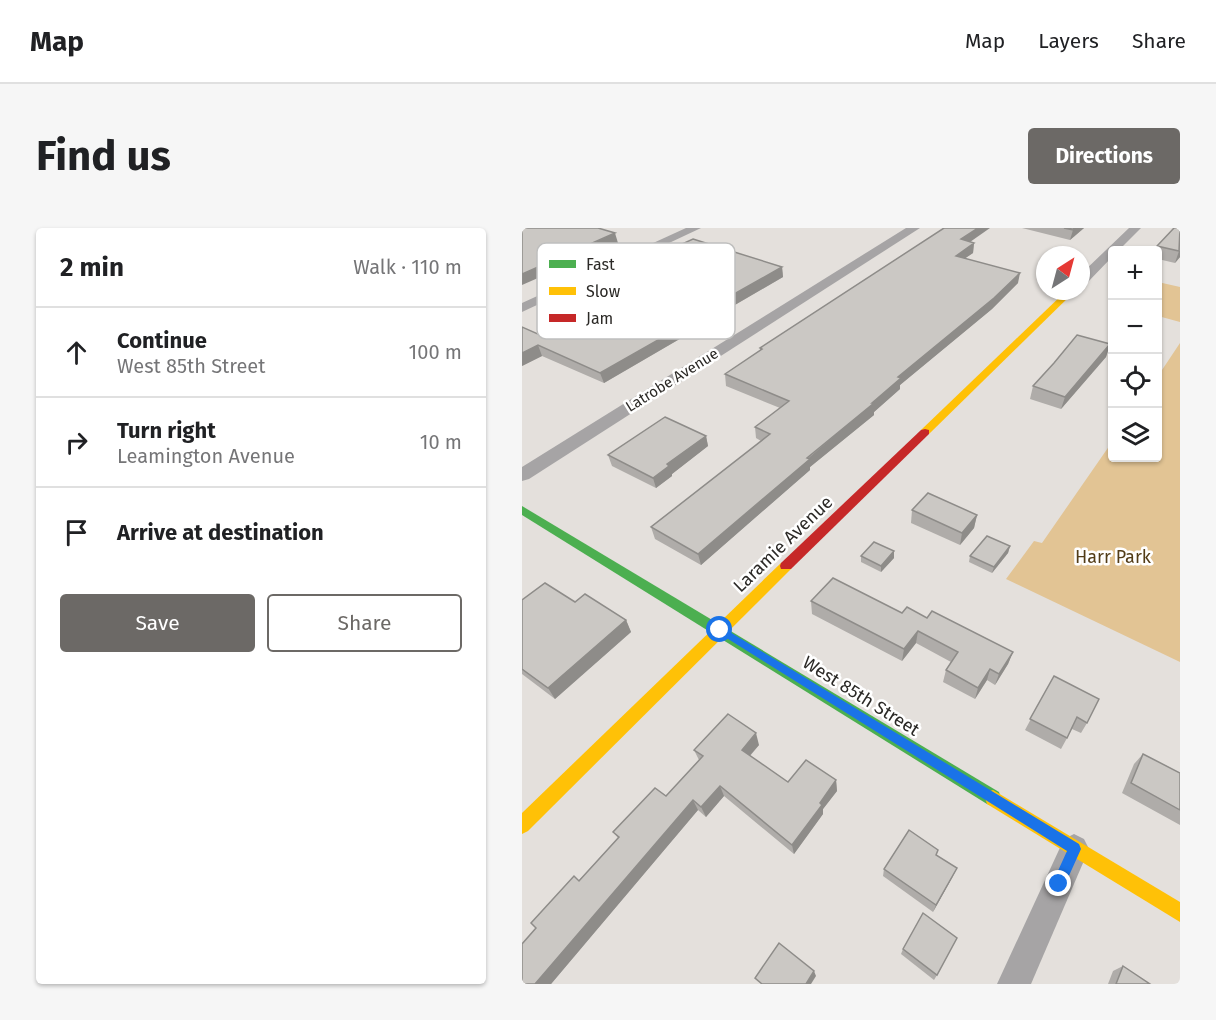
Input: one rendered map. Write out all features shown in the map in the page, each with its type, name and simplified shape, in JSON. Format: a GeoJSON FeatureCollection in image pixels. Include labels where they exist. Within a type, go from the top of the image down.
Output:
{"type":"FeatureCollection","features":[{"type":"Feature","properties":{"kind":"street"},"geometry":{"type":"LineString","coordinates":[[663,243],[695,228]]}},
{"type":"Feature","properties":{"kind":"street","name":"Latrobe Avenue"},"geometry":{"type":"LineString","coordinates":[[522,475],[914,228]]}},
{"type":"Feature","properties":{"kind":"street"},"geometry":{"type":"LineString","coordinates":[[1090,272],[1135,228]]}},
{"type":"Feature","properties":{"kind":"street","name":"Laramie Avenue"},"geometry":{"type":"LineString","coordinates":[[522,825],[1062,300]]}},
{"type":"Feature","properties":{"kind":"street"},"geometry":{"type":"LineString","coordinates":[[522,308],[537,301]]}},
{"type":"Feature","properties":{"kind":"street","name":"West 85th Street"},"geometry":{"type":"LineString","coordinates":[[522,510],[1180,913]]}},
{"type":"Feature","properties":{"kind":"street"},"geometry":{"type":"LineString","coordinates":[[1014,984],[1074,849]]}},
{"type":"Feature","properties":{"kind":"green space"},"geometry":{"type":"Polygon","coordinates":[[[1162,283],[1180,287],[1180,322],[1162,317],[1162,283]]]}},
{"type":"Feature","properties":{"kind":"green space","name":"Harr Park"},"geometry":{"type":"Polygon","coordinates":[[[1180,343],[1180,662],[1006,579],[1034,541],[1042,543],[1108,448],[1108,462],[1162,462],[1162,370],[1180,343]]]}},
{"type":"Feature","properties":{"kind":"building"},"geometry":{"type":"Polygon","coordinates":[[[522,228],[598,228],[615,233],[592,243],[537,243],[537,267],[522,274],[522,228]]]}},
{"type":"Feature","properties":{"kind":"building"},"geometry":{"type":"Polygon","coordinates":[[[944,228],[978,228],[961,239],[974,243],[956,256],[1020,273],[994,298],[898,377],[901,378],[872,403],[874,403],[807,458],[810,459],[698,554],[651,527],[770,434],[755,427],[789,401],[725,374],[762,349],[760,348],[944,228]]]}},
{"type":"Feature","properties":{"kind":"building"},"geometry":{"type":"Polygon","coordinates":[[[1174,228],[1180,228],[1179,251],[1157,246],[1174,228]]]}},
{"type":"Feature","properties":{"kind":"building"},"geometry":{"type":"Polygon","coordinates":[[[693,239],[706,243],[684,243],[693,239]]]}},
{"type":"Feature","properties":{"kind":"building"},"geometry":{"type":"Polygon","coordinates":[[[735,252],[782,267],[735,294],[735,252]]]}},
{"type":"Feature","properties":{"kind":"building"},"geometry":{"type":"Polygon","coordinates":[[[522,327],[537,334],[537,339],[660,339],[600,373],[538,345],[522,353],[522,327]]]}},
{"type":"Feature","properties":{"kind":"building"},"geometry":{"type":"Polygon","coordinates":[[[1077,335],[1108,343],[1108,346],[1065,397],[1033,386],[1077,335]]]}},
{"type":"Feature","properties":{"kind":"building"},"geometry":{"type":"Polygon","coordinates":[[[665,417],[706,436],[667,464],[669,466],[653,478],[608,455],[665,417]]]}},
{"type":"Feature","properties":{"kind":"building"},"geometry":{"type":"Polygon","coordinates":[[[928,493],[977,515],[962,533],[912,510],[928,493]]]}},
{"type":"Feature","properties":{"kind":"building"},"geometry":{"type":"Polygon","coordinates":[[[987,536],[1010,546],[994,567],[970,556],[987,536]]]}},
{"type":"Feature","properties":{"kind":"building"},"geometry":{"type":"Polygon","coordinates":[[[874,542],[894,551],[881,566],[861,556],[874,542]]]}},
{"type":"Feature","properties":{"kind":"building"},"geometry":{"type":"Polygon","coordinates":[[[833,578],[902,613],[907,607],[927,618],[932,611],[1013,652],[999,674],[990,669],[978,688],[946,670],[958,652],[918,631],[904,649],[811,601],[833,578]]]}},
{"type":"Feature","properties":{"kind":"building"},"geometry":{"type":"Polygon","coordinates":[[[545,583],[575,602],[585,594],[626,620],[548,688],[522,669],[522,600],[545,583]]]}},
{"type":"Feature","properties":{"kind":"building"},"geometry":{"type":"Polygon","coordinates":[[[1054,676],[1099,699],[1087,723],[1077,717],[1067,738],[1030,719],[1054,676]]]}},
{"type":"Feature","properties":{"kind":"building"},"geometry":{"type":"Polygon","coordinates":[[[728,714],[756,733],[742,750],[788,782],[806,760],[836,780],[820,803],[822,805],[792,845],[720,786],[701,807],[693,800],[535,984],[522,984],[522,944],[536,928],[531,923],[574,876],[579,881],[619,837],[613,832],[655,788],[666,796],[703,756],[694,750],[728,714]]]}},
{"type":"Feature","properties":{"kind":"building"},"geometry":{"type":"Polygon","coordinates":[[[1143,754],[1180,773],[1180,810],[1131,783],[1143,754]]]}},
{"type":"Feature","properties":{"kind":"building"},"geometry":{"type":"Polygon","coordinates":[[[909,830],[938,850],[936,855],[957,868],[936,905],[884,869],[909,830]]]}},
{"type":"Feature","properties":{"kind":"building"},"geometry":{"type":"Polygon","coordinates":[[[923,913],[957,938],[937,975],[903,949],[923,913]]]}},
{"type":"Feature","properties":{"kind":"building"},"geometry":{"type":"Polygon","coordinates":[[[779,943],[814,971],[806,984],[762,984],[755,978],[779,943]]]}},
{"type":"Feature","properties":{"kind":"building"},"geometry":{"type":"Polygon","coordinates":[[[1123,966],[1150,984],[1116,984],[1123,966]]]}},
{"type":"Feature","properties":{"kind":"traffic: fast"},"geometry":{"type":"LineString","coordinates":[[522,510],[993,798]]}},
{"type":"Feature","properties":{"kind":"traffic: slow"},"geometry":{"type":"LineString","coordinates":[[925,432],[1062,300]]}},
{"type":"Feature","properties":{"kind":"traffic: slow"},"geometry":{"type":"LineString","coordinates":[[522,825],[786,566]]}},
{"type":"Feature","properties":{"kind":"traffic: slow"},"geometry":{"type":"LineString","coordinates":[[993,798],[1180,913]]}},
{"type":"Feature","properties":{"kind":"traffic: jam"},"geometry":{"type":"LineString","coordinates":[[786,566],[925,432]]}},
{"type":"Feature","properties":{"kind":"route"},"geometry":{"type":"LineString","coordinates":[[720,630],[1074,849],[1059,884]]}}]}
